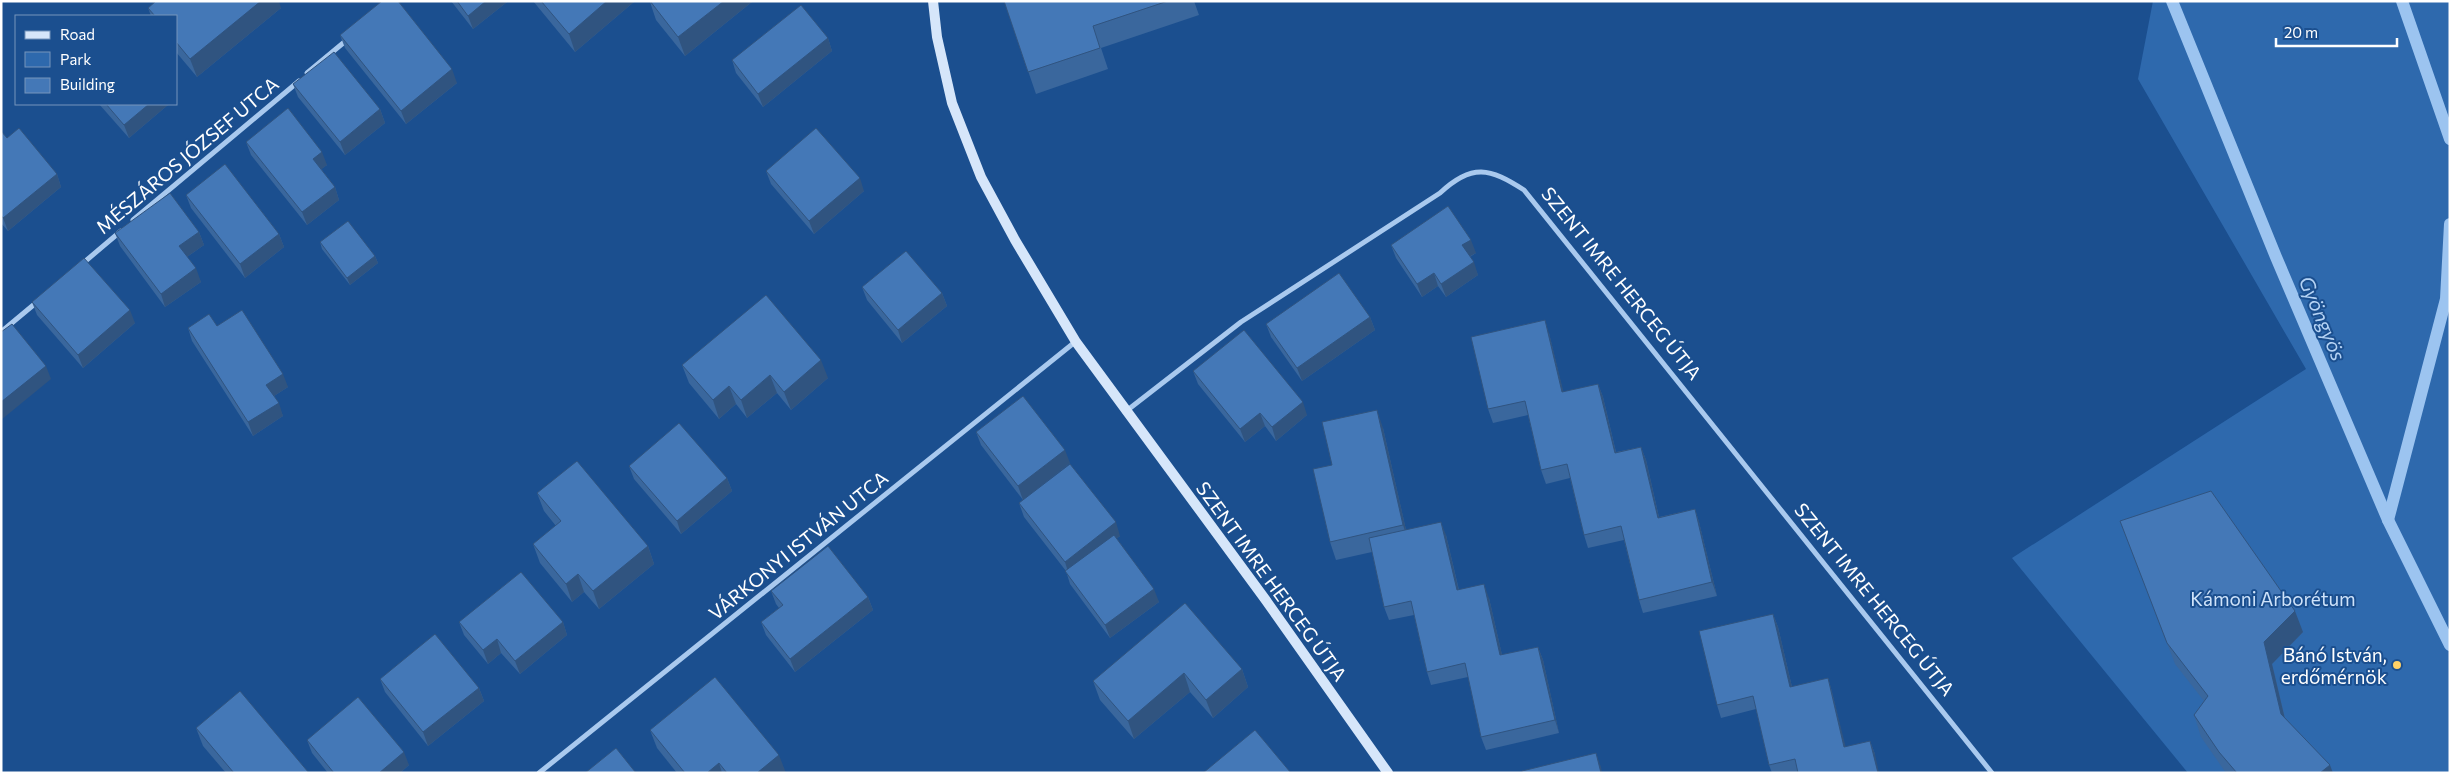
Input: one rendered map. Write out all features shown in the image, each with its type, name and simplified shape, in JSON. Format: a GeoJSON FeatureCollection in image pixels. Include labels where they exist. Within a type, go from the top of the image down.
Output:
{"type":"FeatureCollection","features":[{"type":"Feature","properties":{"kind":"main road","name":"SZENT IMRE HERCEG ÚTJA"},"geometry":{"type":"LineString","coordinates":[[933,1],[936,37],[952,103],[981,176],[1015,240],[1076,342],[1125,412],[1265,599],[1388,773]]}},
{"type":"Feature","properties":{"kind":"street","name":"MÉSZÁROS JÓZSEF UTCA"},"geometry":{"type":"LineString","coordinates":[[76,268],[355,33]]}},
{"type":"Feature","properties":{"kind":"street","name":"SZENT IMRE HERCEG ÚTJA"},"geometry":{"type":"LineString","coordinates":[[1125,412],[1241,322],[1440,192],[1450,183],[1479,170],[1500,175],[1524,190],[1992,773]]}},
{"type":"Feature","properties":{"kind":"street"},"geometry":{"type":"LineString","coordinates":[[1,332],[39,300]]}},
{"type":"Feature","properties":{"kind":"street","name":"VÁRKONYI ISTVÁN UTCA"},"geometry":{"type":"LineString","coordinates":[[539,773],[1076,342]]}},
{"type":"Feature","properties":{"kind":"green space","name":"Kámoni Arborétum"},"geometry":{"type":"Polygon","coordinates":[[[2153,1],[2450,1],[2450,773],[2188,773],[2012,558],[2306,369],[2138,79],[2153,1]]]}},
{"type":"Feature","properties":{"kind":"building"},"geometry":{"type":"Polygon","coordinates":[[[156,1],[261,1],[190,59],[178,44],[178,15],[154,15],[148,8],[156,1]]]}},
{"type":"Feature","properties":{"kind":"building"},"geometry":{"type":"Polygon","coordinates":[[[382,1],[398,1],[452,69],[401,111],[340,35],[382,1]]]}},
{"type":"Feature","properties":{"kind":"building"},"geometry":{"type":"Polygon","coordinates":[[[457,1],[486,1],[468,16],[457,1]]]}},
{"type":"Feature","properties":{"kind":"building"},"geometry":{"type":"Polygon","coordinates":[[[541,1],[607,1],[569,34],[541,1]]]}},
{"type":"Feature","properties":{"kind":"building"},"geometry":{"type":"Polygon","coordinates":[[[650,1],[724,1],[678,37],[650,1]]]}},
{"type":"Feature","properties":{"kind":"building"},"geometry":{"type":"Polygon","coordinates":[[[1004,1],[1168,1],[1093,26],[1100,48],[1028,72],[1004,1]]]}},
{"type":"Feature","properties":{"kind":"building"},"geometry":{"type":"Polygon","coordinates":[[[801,5],[828,38],[758,94],[732,60],[801,5]]]}},
{"type":"Feature","properties":{"kind":"building"},"geometry":{"type":"Polygon","coordinates":[[[334,52],[380,109],[340,142],[293,84],[334,52]]]}},
{"type":"Feature","properties":{"kind":"building"},"geometry":{"type":"Polygon","coordinates":[[[107,105],[148,105],[124,125],[107,105]]]}},
{"type":"Feature","properties":{"kind":"building"},"geometry":{"type":"Polygon","coordinates":[[[288,108],[322,152],[313,159],[335,187],[302,212],[246,142],[288,108]]]}},
{"type":"Feature","properties":{"kind":"building"},"geometry":{"type":"Polygon","coordinates":[[[19,128],[57,174],[3,218],[1,215],[1,131],[7,138],[19,128]]]}},
{"type":"Feature","properties":{"kind":"building"},"geometry":{"type":"Polygon","coordinates":[[[816,128],[860,178],[809,221],[766,171],[816,128]]]}},
{"type":"Feature","properties":{"kind":"building"},"geometry":{"type":"Polygon","coordinates":[[[225,164],[279,234],[240,264],[186,195],[225,164]]]}},
{"type":"Feature","properties":{"kind":"building"},"geometry":{"type":"Polygon","coordinates":[[[170,193],[199,232],[179,246],[196,268],[161,294],[115,233],[170,193]]]}},
{"type":"Feature","properties":{"kind":"building"},"geometry":{"type":"Polygon","coordinates":[[[1448,206],[1471,240],[1462,245],[1474,262],[1441,284],[1434,273],[1417,284],[1391,245],[1448,206]]]}},
{"type":"Feature","properties":{"kind":"building"},"geometry":{"type":"Polygon","coordinates":[[[348,221],[375,256],[347,278],[320,242],[348,221]]]}},
{"type":"Feature","properties":{"kind":"building"},"geometry":{"type":"Polygon","coordinates":[[[906,251],[942,293],[898,330],[862,287],[906,251]]]}},
{"type":"Feature","properties":{"kind":"building"},"geometry":{"type":"Polygon","coordinates":[[[84,258],[130,310],[78,355],[32,302],[84,258]]]}},
{"type":"Feature","properties":{"kind":"building"},"geometry":{"type":"Polygon","coordinates":[[[1339,273],[1370,317],[1297,368],[1266,324],[1339,273]]]}},
{"type":"Feature","properties":{"kind":"building"},"geometry":{"type":"Polygon","coordinates":[[[766,295],[821,360],[784,392],[770,375],[741,400],[729,386],[713,400],[682,365],[766,295]]]}},
{"type":"Feature","properties":{"kind":"building"},"geometry":{"type":"Polygon","coordinates":[[[242,310],[283,374],[266,385],[279,403],[248,422],[188,328],[209,314],[217,326],[242,310]]]}},
{"type":"Feature","properties":{"kind":"building"},"geometry":{"type":"Polygon","coordinates":[[[1545,320],[1562,392],[1598,384],[1615,453],[1641,447],[1658,518],[1695,509],[1712,582],[1639,600],[1621,526],[1584,535],[1567,464],[1541,470],[1525,401],[1488,409],[1471,337],[1545,320]]]}},
{"type":"Feature","properties":{"kind":"building"},"geometry":{"type":"Polygon","coordinates":[[[12,324],[46,366],[1,402],[1,332],[12,324]]]}},
{"type":"Feature","properties":{"kind":"building"},"geometry":{"type":"Polygon","coordinates":[[[1244,330],[1303,402],[1272,427],[1260,413],[1240,429],[1193,371],[1244,330]]]}},
{"type":"Feature","properties":{"kind":"building"},"geometry":{"type":"Polygon","coordinates":[[[1023,396],[1065,450],[1018,486],[976,432],[1023,396]]]}},
{"type":"Feature","properties":{"kind":"building"},"geometry":{"type":"Polygon","coordinates":[[[1377,410],[1403,525],[1330,542],[1313,469],[1332,465],[1322,422],[1377,410]]]}},
{"type":"Feature","properties":{"kind":"building"},"geometry":{"type":"Polygon","coordinates":[[[679,423],[727,478],[677,521],[629,466],[679,423]]]}},
{"type":"Feature","properties":{"kind":"building"},"geometry":{"type":"Polygon","coordinates":[[[577,461],[648,546],[593,591],[578,574],[566,584],[533,544],[561,521],[537,493],[577,461]]]}},
{"type":"Feature","properties":{"kind":"building"},"geometry":{"type":"Polygon","coordinates":[[[1070,464],[1116,522],[1065,562],[1019,503],[1070,464]]]}},
{"type":"Feature","properties":{"kind":"building"},"geometry":{"type":"Polygon","coordinates":[[[2211,491],[2295,611],[2264,642],[2281,714],[2330,765],[2320,773],[2237,773],[2219,752],[2194,715],[2208,696],[2167,643],[2120,521],[2211,491]]]}},
{"type":"Feature","properties":{"kind":"building"},"geometry":{"type":"Polygon","coordinates":[[[1441,522],[1457,590],[1484,584],[1500,655],[1538,647],[1555,720],[1481,737],[1465,663],[1427,672],[1411,601],[1384,607],[1369,538],[1441,522]]]}},
{"type":"Feature","properties":{"kind":"building"},"geometry":{"type":"Polygon","coordinates":[[[1114,535],[1154,589],[1105,625],[1065,571],[1114,535]]]}},
{"type":"Feature","properties":{"kind":"building"},"geometry":{"type":"Polygon","coordinates":[[[828,546],[868,597],[790,659],[761,622],[783,605],[771,591],[828,546]]]}},
{"type":"Feature","properties":{"kind":"building"},"geometry":{"type":"Polygon","coordinates":[[[521,572],[563,622],[515,661],[497,639],[483,650],[459,622],[521,572]]]}},
{"type":"Feature","properties":{"kind":"building"},"geometry":{"type":"Polygon","coordinates":[[[1185,603],[1242,669],[1206,700],[1184,673],[1128,721],[1093,681],[1185,603]]]}},
{"type":"Feature","properties":{"kind":"building"},"geometry":{"type":"Polygon","coordinates":[[[1773,614],[1790,687],[1828,678],[1844,747],[1870,741],[1878,773],[1798,773],[1795,759],[1769,765],[1753,696],[1717,705],[1699,631],[1773,614]]]}},
{"type":"Feature","properties":{"kind":"building"},"geometry":{"type":"Polygon","coordinates":[[[435,634],[479,688],[423,732],[380,679],[435,634]]]}},
{"type":"Feature","properties":{"kind":"building"},"geometry":{"type":"Polygon","coordinates":[[[715,677],[779,755],[757,773],[727,773],[719,763],[707,773],[685,773],[650,730],[715,677]]]}},
{"type":"Feature","properties":{"kind":"building"},"geometry":{"type":"Polygon","coordinates":[[[240,691],[309,773],[234,773],[196,728],[240,691]]]}},
{"type":"Feature","properties":{"kind":"building"},"geometry":{"type":"Polygon","coordinates":[[[358,697],[404,752],[379,773],[334,773],[307,740],[358,697]]]}},
{"type":"Feature","properties":{"kind":"building"},"geometry":{"type":"Polygon","coordinates":[[[1255,730],[1291,773],[1203,773],[1255,730]]]}},
{"type":"Feature","properties":{"kind":"building"},"geometry":{"type":"Polygon","coordinates":[[[616,748],[636,773],[585,773],[616,748]]]}},
{"type":"Feature","properties":{"kind":"building"},"geometry":{"type":"Polygon","coordinates":[[[1596,753],[1601,773],[1522,773],[1522,771],[1596,753]]]}},
{"type":"Feature","properties":{"kind":"waterway","name":"Gyöngyös"},"geometry":{"type":"LineString","coordinates":[[2172,1],[2276,257],[2388,520],[2450,645]]}},
{"type":"Feature","properties":{"kind":"waterway"},"geometry":{"type":"LineString","coordinates":[[2402,1],[2450,139]]}},
{"type":"Feature","properties":{"kind":"waterway"},"geometry":{"type":"LineString","coordinates":[[2388,520],[2446,299],[2450,224]]}},
{"type":"Feature","properties":{"kind":"place","name":"Bánó István, erdőmérnök"},"geometry":{"type":"Point","coordinates":[2397,665]}}]}
